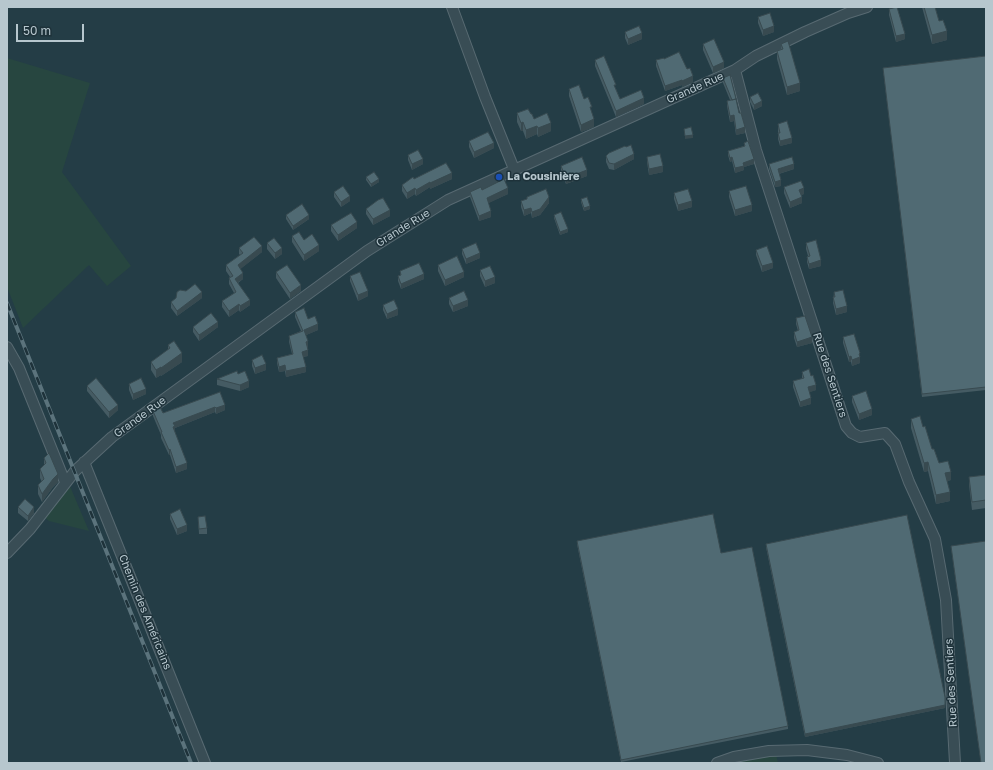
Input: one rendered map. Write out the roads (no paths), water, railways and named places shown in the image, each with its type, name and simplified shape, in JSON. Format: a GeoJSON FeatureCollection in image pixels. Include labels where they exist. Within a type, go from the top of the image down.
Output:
{"type":"FeatureCollection","features":[{"type":"Feature","properties":{"kind":"street"},"geometry":{"type":"LineString","coordinates":[[452,7],[485,97],[514,169]]}},
{"type":"Feature","properties":{"kind":"street","name":"Grande Rue"},"geometry":{"type":"LineString","coordinates":[[7,553],[30,529],[65,482],[84,462],[118,432],[367,251],[448,200],[735,70],[756,56],[805,32],[867,7]]}},
{"type":"Feature","properties":{"kind":"street","name":"Rue des Sentiers"},"geometry":{"type":"LineString","coordinates":[[735,70],[756,150],[846,426],[852,433],[860,437],[885,432],[895,444],[909,482],[935,539],[946,600],[955,763]]}},
{"type":"Feature","properties":{"kind":"street"},"geometry":{"type":"LineString","coordinates":[[7,347],[18,368],[65,482]]}},
{"type":"Feature","properties":{"kind":"street","name":"Chemin des Américains"},"geometry":{"type":"LineString","coordinates":[[84,462],[205,763]]}},
{"type":"Feature","properties":{"kind":"street"},"geometry":{"type":"LineString","coordinates":[[717,763],[734,757],[769,751],[807,750],[847,755],[878,763]]}},
{"type":"Feature","properties":{"kind":"railway"},"geometry":{"type":"LineString","coordinates":[[7,303],[191,763]]}},
{"type":"Feature","properties":{"kind":"place","name":"La Cousinière"},"geometry":{"type":"Point","coordinates":[499,177]}}]}
